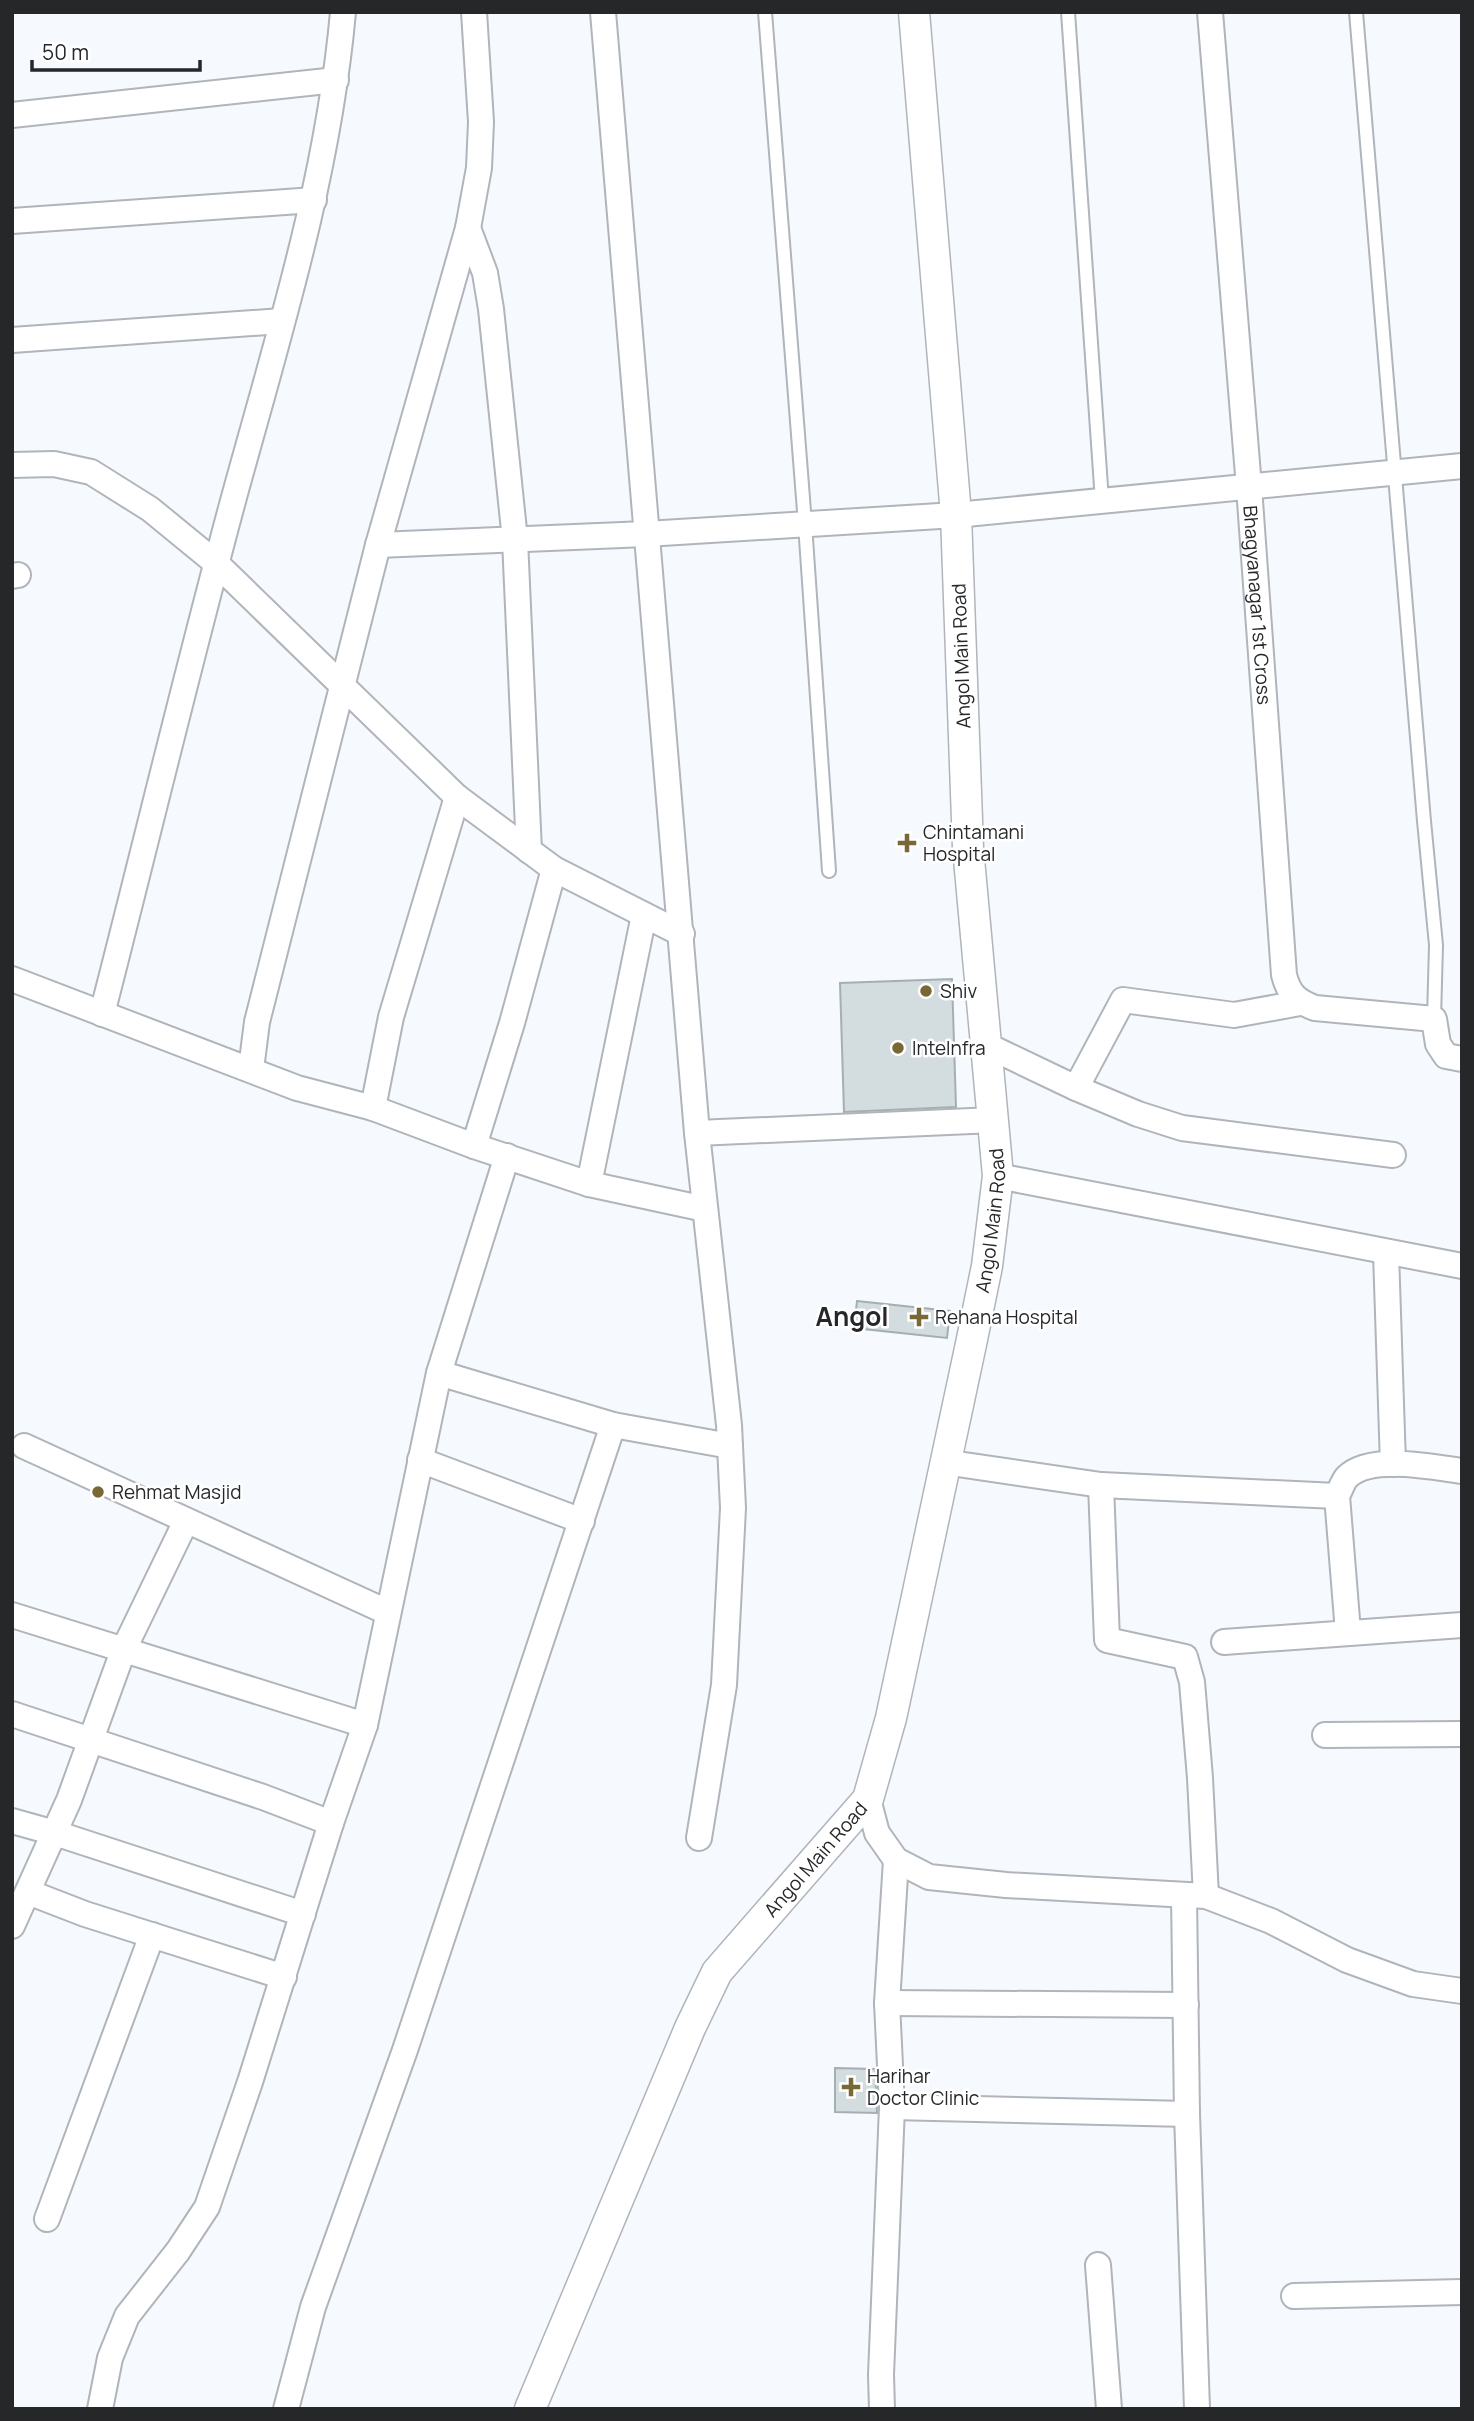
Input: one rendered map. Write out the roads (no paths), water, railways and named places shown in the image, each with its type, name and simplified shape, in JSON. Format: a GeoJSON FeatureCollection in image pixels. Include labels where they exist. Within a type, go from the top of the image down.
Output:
{"type":"FeatureCollection","features":[{"type":"Feature","properties":{"kind":"street"},"geometry":{"type":"LineString","coordinates":[[103,1014],[216,563],[314,200],[337,80],[343,12]]}},
{"type":"Feature","properties":{"kind":"street"},"geometry":{"type":"LineString","coordinates":[[251,1069],[257,1022],[379,545],[468,228],[479,168],[481,122],[474,12]]}},
{"type":"Feature","properties":{"kind":"street"},"geometry":{"type":"LineString","coordinates":[[603,12],[697,1133],[730,1446],[733,1508],[724,1685],[699,1838]]}},
{"type":"Feature","properties":{"kind":"street","name":"Angol Main Road"},"geometry":{"type":"LineString","coordinates":[[530,2409],[690,2028],[717,1972],[868,1799],[891,1718],[987,1266],[998,1176],[968,848],[956,515],[914,12]]}},
{"type":"Feature","properties":{"kind":"street","name":"Bhagyanagar 1st Cross"},"geometry":{"type":"LineString","coordinates":[[1210,12],[1249,487],[1284,975],[1288,991],[1300,1003]]}},
{"type":"Feature","properties":{"kind":"street"},"geometry":{"type":"LineString","coordinates":[[12,115],[337,80]]}},
{"type":"Feature","properties":{"kind":"street"},"geometry":{"type":"LineString","coordinates":[[12,221],[314,200]]}},
{"type":"Feature","properties":{"kind":"street"},"geometry":{"type":"LineString","coordinates":[[468,228],[485,273],[491,309],[515,540],[529,851]]}},
{"type":"Feature","properties":{"kind":"street"},"geometry":{"type":"LineString","coordinates":[[12,340],[282,321]]}},
{"type":"Feature","properties":{"kind":"street"},"geometry":{"type":"LineString","coordinates":[[12,464],[54,464],[90,472],[150,509],[216,563],[457,797],[554,869],[682,934]]}},
{"type":"Feature","properties":{"kind":"street"},"geometry":{"type":"LineString","coordinates":[[379,545],[646,534],[956,515],[1462,466]]}},
{"type":"Feature","properties":{"kind":"street"},"geometry":{"type":"LineString","coordinates":[[373,1108],[391,1017],[457,797]]}},
{"type":"Feature","properties":{"kind":"street"},"geometry":{"type":"LineString","coordinates":[[474,1146],[512,1023],[554,869]]}},
{"type":"Feature","properties":{"kind":"street"},"geometry":{"type":"LineString","coordinates":[[589,1184],[643,915]]}},
{"type":"Feature","properties":{"kind":"street"},"geometry":{"type":"LineString","coordinates":[[12,979],[298,1088],[373,1108],[474,1146],[589,1184],[705,1209]]}},
{"type":"Feature","properties":{"kind":"street"},"geometry":{"type":"LineString","coordinates":[[1076,1088],[1123,1000],[1234,1014],[1300,1003],[1315,1008],[1434,1019],[1438,1044],[1446,1056],[1462,1059]]}},
{"type":"Feature","properties":{"kind":"street"},"geometry":{"type":"LineString","coordinates":[[988,1046],[1076,1088],[1138,1114],[1182,1128],[1393,1155]]}},
{"type":"Feature","properties":{"kind":"street"},"geometry":{"type":"LineString","coordinates":[[697,1133],[994,1120]]}},
{"type":"Feature","properties":{"kind":"street"},"geometry":{"type":"LineString","coordinates":[[100,2409],[110,2358],[127,2316],[178,2252],[207,2207],[284,1977],[331,1823],[365,1725],[439,1373],[507,1156]]}},
{"type":"Feature","properties":{"kind":"street"},"geometry":{"type":"LineString","coordinates":[[998,1176],[1462,1266]]}},
{"type":"Feature","properties":{"kind":"street"},"geometry":{"type":"LineString","coordinates":[[1387,1253],[1393,1464]]}},
{"type":"Feature","properties":{"kind":"street"},"geometry":{"type":"LineString","coordinates":[[439,1373],[613,1426],[730,1446]]}},
{"type":"Feature","properties":{"kind":"street"},"geometry":{"type":"LineString","coordinates":[[286,2409],[313,2307],[401,2063],[613,1426]]}},
{"type":"Feature","properties":{"kind":"street"},"geometry":{"type":"LineString","coordinates":[[24,1446],[387,1612]]}},
{"type":"Feature","properties":{"kind":"street"},"geometry":{"type":"LineString","coordinates":[[420,1460],[582,1521]]}},
{"type":"Feature","properties":{"kind":"street"},"geometry":{"type":"LineString","coordinates":[[944,1462],[1101,1485],[1337,1496]]}},
{"type":"Feature","properties":{"kind":"street"},"geometry":{"type":"LineString","coordinates":[[1348,1632],[1337,1496],[1347,1477],[1365,1465],[1393,1464],[1462,1471]]}},
{"type":"Feature","properties":{"kind":"street"},"geometry":{"type":"LineString","coordinates":[[1101,1485],[1107,1640],[1185,1657],[1192,1682],[1200,1778],[1195,1896],[1186,2005],[1196,2409]]}},
{"type":"Feature","properties":{"kind":"street"},"geometry":{"type":"LineString","coordinates":[[12,1926],[55,1833],[123,1651],[186,1521]]}},
{"type":"Feature","properties":{"kind":"street"},"geometry":{"type":"LineString","coordinates":[[12,1615],[365,1725]]}},
{"type":"Feature","properties":{"kind":"street"},"geometry":{"type":"LineString","coordinates":[[1224,1642],[1462,1625]]}},
{"type":"Feature","properties":{"kind":"street"},"geometry":{"type":"LineString","coordinates":[[12,1714],[263,1797],[331,1823]]}},
{"type":"Feature","properties":{"kind":"street"},"geometry":{"type":"LineString","coordinates":[[1325,1735],[1462,1734]]}},
{"type":"Feature","properties":{"kind":"street"},"geometry":{"type":"LineString","coordinates":[[868,1799],[877,1833],[896,1860],[929,1877],[1006,1885],[1195,1896],[1271,1921],[1347,1960],[1413,1984],[1462,1992]]}},
{"type":"Feature","properties":{"kind":"street"},"geometry":{"type":"LineString","coordinates":[[12,1821],[303,1914]]}},
{"type":"Feature","properties":{"kind":"street"},"geometry":{"type":"LineString","coordinates":[[882,2409],[881,2375],[892,2107],[887,2003],[896,1860]]}},
{"type":"Feature","properties":{"kind":"street"},"geometry":{"type":"LineString","coordinates":[[28,1892],[284,1977]]}},
{"type":"Feature","properties":{"kind":"street"},"geometry":{"type":"LineString","coordinates":[[47,2219],[152,1935]]}},
{"type":"Feature","properties":{"kind":"street"},"geometry":{"type":"LineString","coordinates":[[887,2003],[1186,2005]]}},
{"type":"Feature","properties":{"kind":"street"},"geometry":{"type":"LineString","coordinates":[[892,2107],[1187,2114]]}},
{"type":"Feature","properties":{"kind":"street"},"geometry":{"type":"LineString","coordinates":[[1098,2265],[1109,2409]]}},
{"type":"Feature","properties":{"kind":"street"},"geometry":{"type":"LineString","coordinates":[[1294,2296],[1462,2292]]}},
{"type":"Feature","properties":{"kind":"lane"},"geometry":{"type":"LineString","coordinates":[[765,12],[829,871]]}},
{"type":"Feature","properties":{"kind":"lane"},"geometry":{"type":"LineString","coordinates":[[1068,12],[1102,501]]}},
{"type":"Feature","properties":{"kind":"lane"},"geometry":{"type":"LineString","coordinates":[[1356,12],[1436,945],[1434,1019]]}},
{"type":"Feature","properties":{"kind":"place","name":"Chintamani Hospital"},"geometry":{"type":"Point","coordinates":[907,843]}},
{"type":"Feature","properties":{"kind":"place","name":"Shiv"},"geometry":{"type":"Point","coordinates":[926,991]}},
{"type":"Feature","properties":{"kind":"place","name":"Intelnfra"},"geometry":{"type":"Point","coordinates":[898,1048]}},
{"type":"Feature","properties":{"kind":"place","name":"Rehana Hospital"},"geometry":{"type":"Point","coordinates":[919,1317]}},
{"type":"Feature","properties":{"kind":"place","name":"Rehmat Masjid"},"geometry":{"type":"Point","coordinates":[98,1492]}},
{"type":"Feature","properties":{"kind":"place","name":"Harihar Doctor Clinic"},"geometry":{"type":"Point","coordinates":[851,2087]}},
{"type":"Feature","properties":{"kind":"district","name":"Angol"},"geometry":{"type":"Point","coordinates":[852,1317]}}]}
